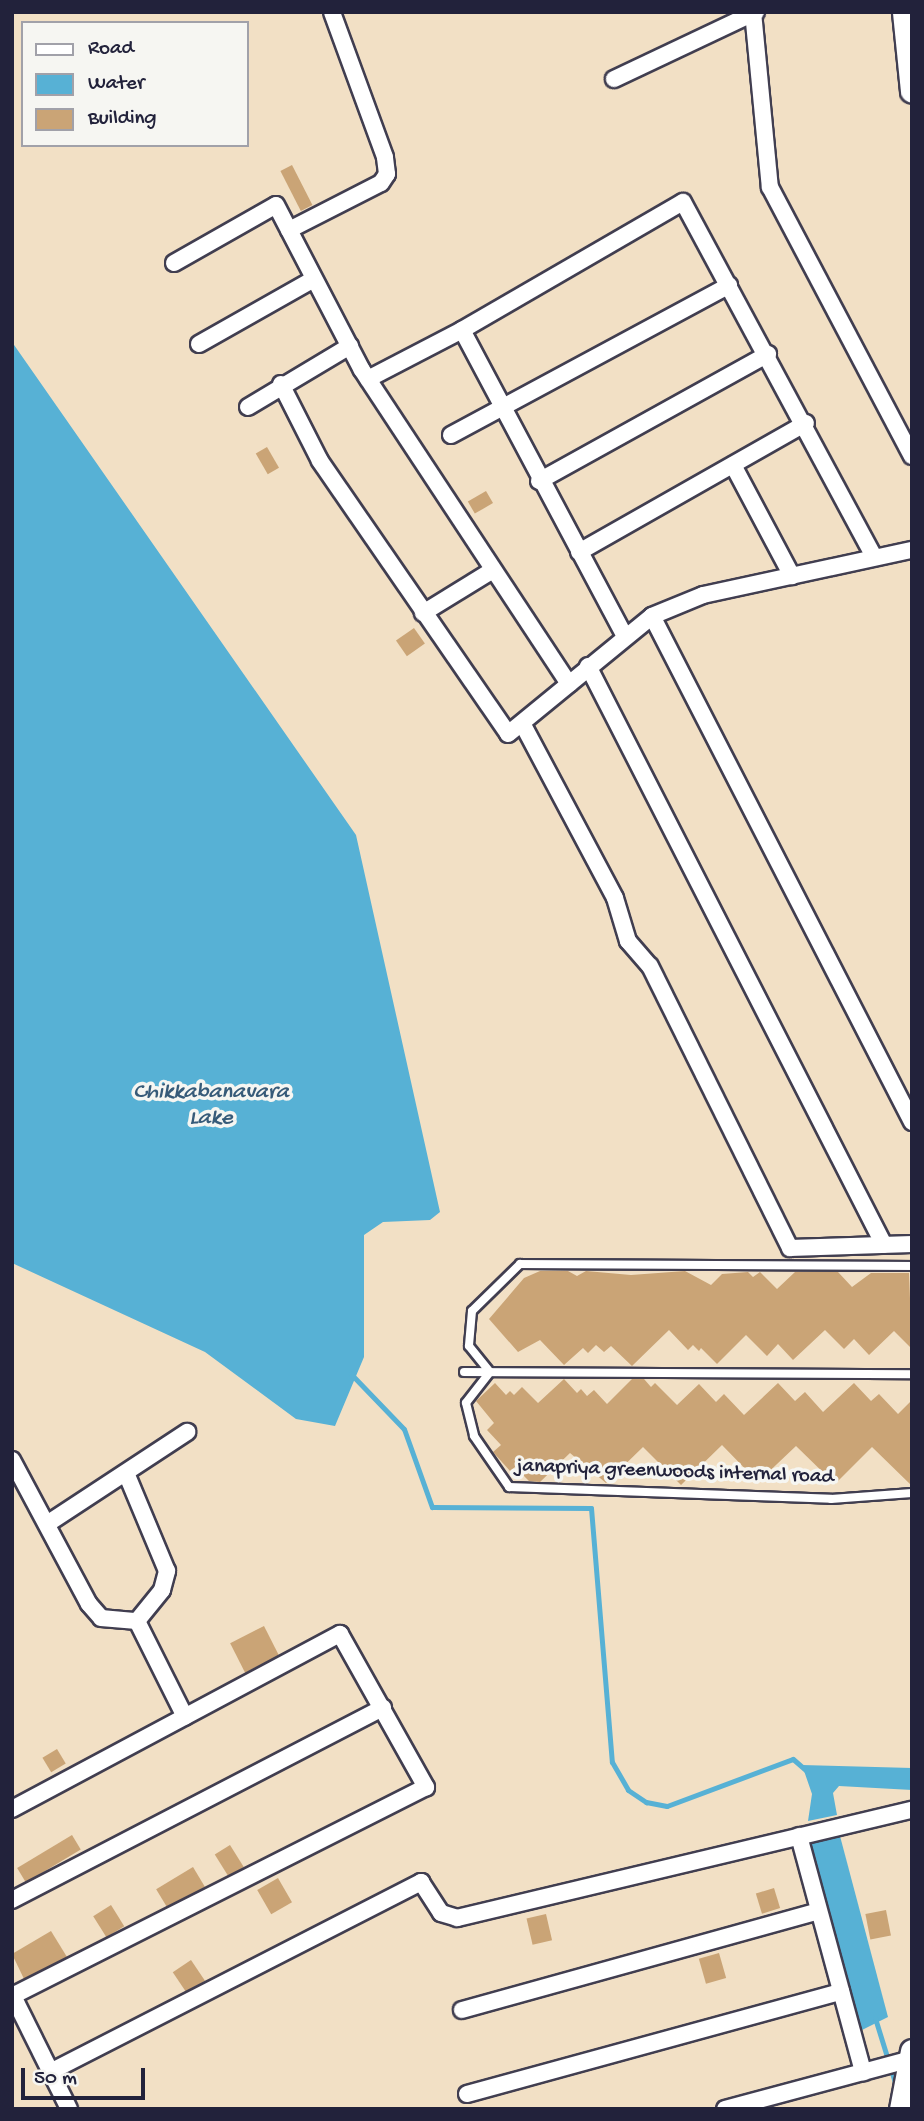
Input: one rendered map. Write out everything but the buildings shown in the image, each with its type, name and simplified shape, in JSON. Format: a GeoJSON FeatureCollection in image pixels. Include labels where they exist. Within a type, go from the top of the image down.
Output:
{"type":"FeatureCollection","features":[{"type":"Feature","properties":{"kind":"main road"},"geometry":{"type":"LineString","coordinates":[[904,12],[912,91]]}},
{"type":"Feature","properties":{"kind":"main road"},"geometry":{"type":"LineString","coordinates":[[901,2109],[912,2051]]}},
{"type":"Feature","properties":{"kind":"street"},"geometry":{"type":"LineString","coordinates":[[289,230],[382,183],[387,174],[385,157],[331,12]]}},
{"type":"Feature","properties":{"kind":"street"},"geometry":{"type":"LineString","coordinates":[[614,79],[754,13],[770,187],[912,456]]}},
{"type":"Feature","properties":{"kind":"street"},"geometry":{"type":"LineString","coordinates":[[368,379],[462,330],[683,202],[806,423],[874,556]]}},
{"type":"Feature","properties":{"kind":"street"},"geometry":{"type":"LineString","coordinates":[[174,263],[276,205],[368,379],[569,684]]}},
{"type":"Feature","properties":{"kind":"street"},"geometry":{"type":"LineString","coordinates":[[199,344],[314,279]]}},
{"type":"Feature","properties":{"kind":"street"},"geometry":{"type":"LineString","coordinates":[[451,435],[729,285]]}},
{"type":"Feature","properties":{"kind":"street"},"geometry":{"type":"LineString","coordinates":[[462,330],[503,405],[539,481],[624,635]]}},
{"type":"Feature","properties":{"kind":"street"},"geometry":{"type":"LineString","coordinates":[[248,407],[281,384],[349,346]]}},
{"type":"Feature","properties":{"kind":"street"},"geometry":{"type":"LineString","coordinates":[[539,481],[768,354]]}},
{"type":"Feature","properties":{"kind":"street"},"geometry":{"type":"LineString","coordinates":[[281,384],[320,461],[508,734],[624,635],[652,616],[703,594],[912,550]]}},
{"type":"Feature","properties":{"kind":"street"},"geometry":{"type":"LineString","coordinates":[[579,552],[806,423]]}},
{"type":"Feature","properties":{"kind":"street"},"geometry":{"type":"LineString","coordinates":[[733,465],[792,576]]}},
{"type":"Feature","properties":{"kind":"street"},"geometry":{"type":"LineString","coordinates":[[423,613],[493,570]]}},
{"type":"Feature","properties":{"kind":"street"},"geometry":{"type":"LineString","coordinates":[[652,616],[912,1122]]}},
{"type":"Feature","properties":{"kind":"street"},"geometry":{"type":"LineString","coordinates":[[588,666],[884,1245]]}},
{"type":"Feature","properties":{"kind":"street"},"geometry":{"type":"LineString","coordinates":[[522,723],[615,898],[628,941],[650,966],[790,1248],[912,1244]]}},
{"type":"Feature","properties":{"kind":"street"},"geometry":{"type":"LineString","coordinates":[[47,1524],[187,1432]]}},
{"type":"Feature","properties":{"kind":"street"},"geometry":{"type":"LineString","coordinates":[[12,1460],[101,1618],[137,1621]]}},
{"type":"Feature","properties":{"kind":"street"},"geometry":{"type":"LineString","coordinates":[[126,1473],[167,1570],[162,1590],[137,1621]]}},
{"type":"Feature","properties":{"kind":"street"},"geometry":{"type":"LineString","coordinates":[[137,1621],[185,1717]]}},
{"type":"Feature","properties":{"kind":"street"},"geometry":{"type":"LineString","coordinates":[[12,1809],[340,1634],[426,1787],[14,2001],[69,2109]]}},
{"type":"Feature","properties":{"kind":"street"},"geometry":{"type":"LineString","coordinates":[[12,1900],[383,1708]]}},
{"type":"Feature","properties":{"kind":"street"},"geometry":{"type":"LineString","coordinates":[[52,2071],[421,1882],[441,1913],[457,1918],[912,1810]]}},
{"type":"Feature","properties":{"kind":"street"},"geometry":{"type":"LineString","coordinates":[[799,1836],[863,2072]]}},
{"type":"Feature","properties":{"kind":"street"},"geometry":{"type":"LineString","coordinates":[[462,2010],[819,1911]]}},
{"type":"Feature","properties":{"kind":"street"},"geometry":{"type":"LineString","coordinates":[[467,2094],[841,1992]]}},
{"type":"Feature","properties":{"kind":"street"},"geometry":{"type":"LineString","coordinates":[[725,2109],[911,2059]]}},
{"type":"Feature","properties":{"kind":"lane"},"geometry":{"type":"LineString","coordinates":[[490,1372],[469,1346],[472,1311],[520,1264],[912,1266]]}},
{"type":"Feature","properties":{"kind":"lane"},"geometry":{"type":"LineString","coordinates":[[464,1372],[912,1374]]}},
{"type":"Feature","properties":{"kind":"lane","name":"janapriya greenwoods internal road"},"geometry":{"type":"LineString","coordinates":[[490,1372],[466,1403],[474,1436],[509,1488],[831,1499],[912,1493]]}},
{"type":"Feature","properties":{"kind":"water","name":"Chikkabanavara Lake"},"geometry":{"type":"Polygon","coordinates":[[[12,342],[356,835],[440,1212],[430,1220],[383,1222],[364,1235],[364,1357],[335,1426],[296,1419],[205,1352],[12,1263],[12,342]]]}},
{"type":"Feature","properties":{"kind":"water"},"geometry":{"type":"Polygon","coordinates":[[[802,1765],[912,1768],[912,1790],[839,1786],[833,1793],[837,1815],[808,1821],[812,1794],[802,1765]]]}},
{"type":"Feature","properties":{"kind":"water"},"geometry":{"type":"Polygon","coordinates":[[[840,1836],[888,2017],[860,2031],[845,1991],[811,1843],[840,1836]]]}},
{"type":"Feature","properties":{"kind":"waterway"},"geometry":{"type":"LineString","coordinates":[[351,1374],[404,1429],[432,1507],[591,1508],[612,1762],[628,1790],[646,1802],[667,1806],[793,1759],[807,1771]]}},
{"type":"Feature","properties":{"kind":"waterway"},"geometry":{"type":"LineString","coordinates":[[875,2018],[896,2086]]}}]}
